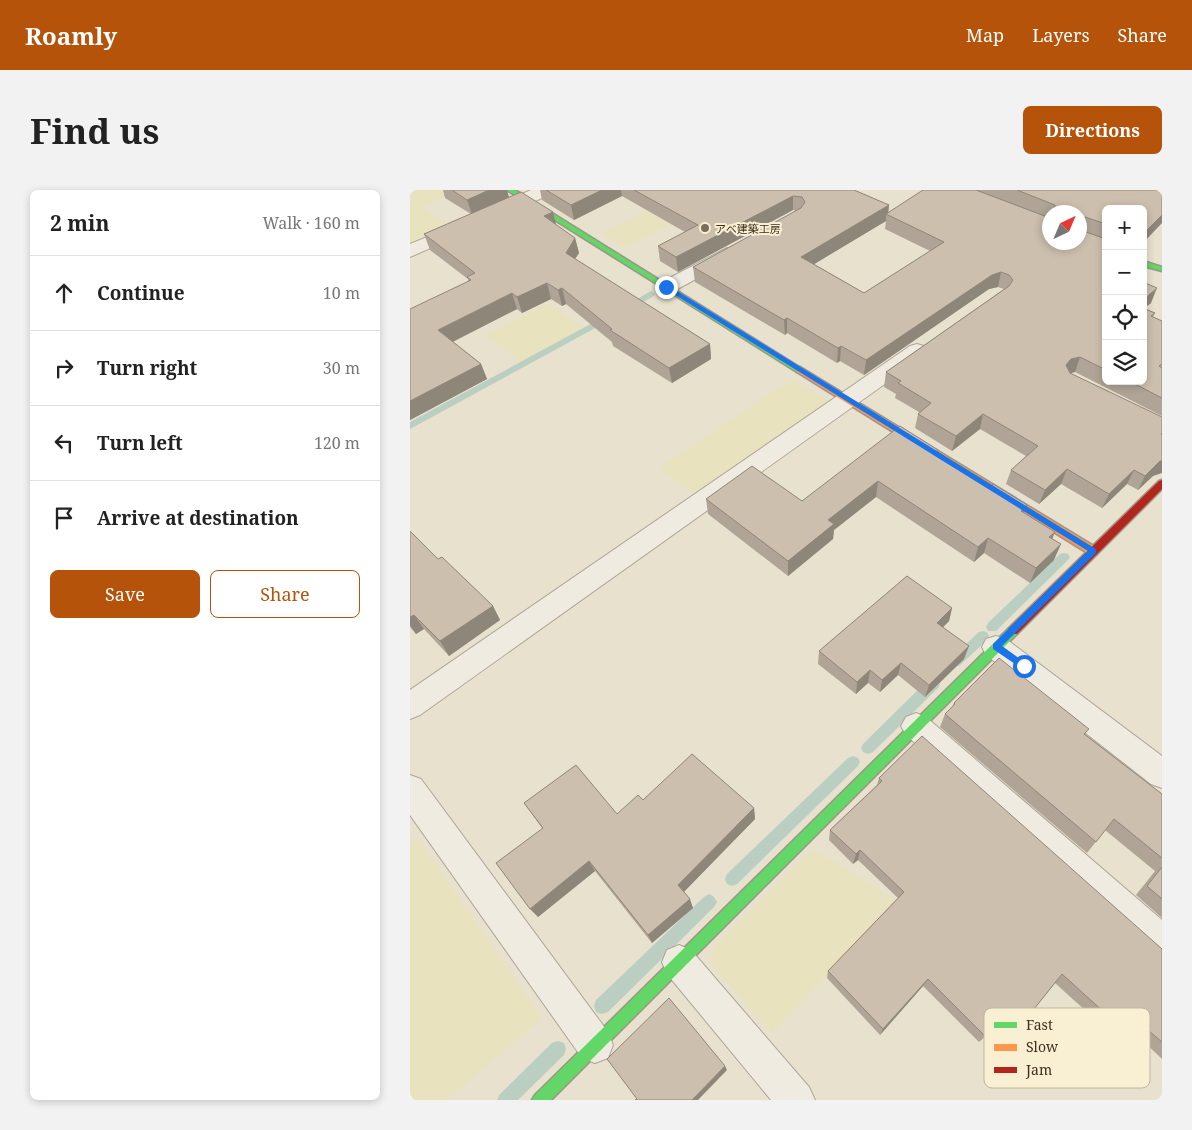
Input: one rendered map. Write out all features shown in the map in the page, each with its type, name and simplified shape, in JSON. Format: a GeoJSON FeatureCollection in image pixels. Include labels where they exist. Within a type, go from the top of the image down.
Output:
{"type":"FeatureCollection","features":[{"type":"Feature","properties":{"kind":"main road"},"geometry":{"type":"LineString","coordinates":[[517,194],[1094,551]]}},
{"type":"Feature","properties":{"kind":"main road"},"geometry":{"type":"LineString","coordinates":[[1147,264],[1162,269]]}},
{"type":"Feature","properties":{"kind":"main road"},"geometry":{"type":"LineString","coordinates":[[540,1100],[1162,483]]}},
{"type":"Feature","properties":{"kind":"street"},"geometry":{"type":"LineString","coordinates":[[410,251],[517,194],[545,190]]}},
{"type":"Feature","properties":{"kind":"street"},"geometry":{"type":"LineString","coordinates":[[666,287],[743,245]]}},
{"type":"Feature","properties":{"kind":"street"},"geometry":{"type":"LineString","coordinates":[[410,706],[934,339]]}},
{"type":"Feature","properties":{"kind":"street"},"geometry":{"type":"LineString","coordinates":[[996,647],[1162,774]]}},
{"type":"Feature","properties":{"kind":"street"},"geometry":{"type":"LineString","coordinates":[[916,726],[1162,943]]}},
{"type":"Feature","properties":{"kind":"street"},"geometry":{"type":"LineString","coordinates":[[410,789],[595,1045]]}},
{"type":"Feature","properties":{"kind":"street"},"geometry":{"type":"LineString","coordinates":[[679,962],[796,1100]]}},
{"type":"Feature","properties":{"kind":"shaded area"},"geometry":{"type":"Polygon","coordinates":[[[410,190],[461,190],[422,207],[450,226],[412,244],[410,242],[410,190]]]}},
{"type":"Feature","properties":{"kind":"shaded area"},"geometry":{"type":"Polygon","coordinates":[[[654,207],[678,221],[624,248],[601,234],[654,207]]]}},
{"type":"Feature","properties":{"kind":"shaded area"},"geometry":{"type":"Polygon","coordinates":[[[548,303],[584,328],[521,362],[485,335],[548,303]]]}},
{"type":"Feature","properties":{"kind":"shaded area"},"geometry":{"type":"Polygon","coordinates":[[[792,379],[830,403],[696,496],[659,468],[792,379]]]}},
{"type":"Feature","properties":{"kind":"shaded area"},"geometry":{"type":"Polygon","coordinates":[[[417,838],[542,1018],[447,1100],[410,1100],[410,843],[417,838]]]}},
{"type":"Feature","properties":{"kind":"shaded area"},"geometry":{"type":"Polygon","coordinates":[[[813,849],[898,901],[772,1033],[712,965],[713,948],[813,849]]]}},
{"type":"Feature","properties":{"kind":"building"},"geometry":{"type":"Polygon","coordinates":[[[452,190],[489,190],[467,200],[452,190]]]}},
{"type":"Feature","properties":{"kind":"building"},"geometry":{"type":"Polygon","coordinates":[[[546,190],[602,190],[571,205],[546,190]]]}},
{"type":"Feature","properties":{"kind":"building"},"geometry":{"type":"Polygon","coordinates":[[[634,190],[854,190],[889,205],[801,257],[864,293],[944,242],[886,214],[923,190],[976,190],[1042,215],[1042,250],[1087,250],[1087,232],[1102,238],[1102,368],[1080,357],[1071,359],[1066,365],[1070,373],[1162,417],[1162,461],[1145,476],[1134,470],[1109,494],[1067,469],[1045,490],[1011,470],[1038,446],[983,414],[956,436],[918,414],[931,403],[898,383],[901,381],[886,372],[1009,286],[1013,280],[1009,275],[1001,272],[992,275],[866,360],[841,346],[838,348],[787,318],[784,320],[693,267],[801,208],[805,202],[802,197],[793,196],[676,257],[658,246],[698,225],[634,190]]]}},
{"type":"Feature","properties":{"kind":"building"},"geometry":{"type":"Polygon","coordinates":[[[1017,190],[1162,190],[1162,215],[1147,230],[1147,205],[1102,205],[1102,223],[1087,218],[1087,205],[1055,205],[1017,190]]]}},
{"type":"Feature","properties":{"kind":"building"},"geometry":{"type":"Polygon","coordinates":[[[521,192],[553,212],[544,216],[575,238],[566,253],[710,344],[669,368],[610,330],[612,329],[562,288],[558,290],[547,283],[517,297],[512,293],[438,330],[481,364],[410,401],[410,309],[471,280],[467,277],[475,273],[424,234],[521,192]]]}},
{"type":"Feature","properties":{"kind":"building"},"geometry":{"type":"Polygon","coordinates":[[[1147,284],[1157,288],[1147,297],[1147,284]]]}},
{"type":"Feature","properties":{"kind":"building"},"geometry":{"type":"Polygon","coordinates":[[[1147,310],[1155,313],[1151,316],[1162,321],[1162,364],[1159,366],[1162,368],[1162,398],[1137,385],[1147,385],[1147,310]]]}},
{"type":"Feature","properties":{"kind":"building"},"geometry":{"type":"Polygon","coordinates":[[[900,426],[938,450],[933,454],[989,488],[993,484],[1027,505],[1021,511],[1055,532],[1049,537],[1061,544],[1036,568],[988,538],[978,547],[878,481],[828,520],[834,524],[788,561],[706,499],[752,466],[802,501],[900,426]]]}},
{"type":"Feature","properties":{"kind":"building"},"geometry":{"type":"Polygon","coordinates":[[[410,531],[438,559],[442,557],[493,606],[440,641],[414,615],[410,617],[410,531]]]}},
{"type":"Feature","properties":{"kind":"building"},"geometry":{"type":"Polygon","coordinates":[[[907,576],[952,608],[937,623],[969,646],[929,685],[901,663],[882,680],[870,670],[857,682],[819,651],[907,576]]]}},
{"type":"Feature","properties":{"kind":"building"},"geometry":{"type":"Polygon","coordinates":[[[999,658],[1089,729],[1084,734],[1162,794],[1162,858],[1114,819],[1096,842],[945,714],[999,658]]]}},
{"type":"Feature","properties":{"kind":"building"},"geometry":{"type":"Polygon","coordinates":[[[922,736],[1162,949],[1162,1042],[1150,1032],[1150,1008],[1099,1008],[1062,974],[1035,1008],[984,1008],[984,1035],[928,979],[883,1029],[828,971],[904,892],[860,850],[856,854],[830,830],[882,781],[879,778],[922,736]]]}},
{"type":"Feature","properties":{"kind":"building"},"geometry":{"type":"Polygon","coordinates":[[[692,754],[754,808],[678,885],[690,899],[648,935],[589,861],[530,909],[496,863],[543,828],[524,803],[576,765],[617,814],[638,795],[643,800],[692,754]]]}},
{"type":"Feature","properties":{"kind":"building"},"geometry":{"type":"Polygon","coordinates":[[[1162,867],[1162,899],[1147,886],[1162,867]]]}},
{"type":"Feature","properties":{"kind":"building"},"geometry":{"type":"Polygon","coordinates":[[[669,998],[725,1066],[692,1100],[635,1100],[637,1099],[607,1059],[669,998]]]}},
{"type":"Feature","properties":{"kind":"waterway"},"geometry":{"type":"LineString","coordinates":[[627,307],[651,294]]}},
{"type":"Feature","properties":{"kind":"waterway"},"geometry":{"type":"LineString","coordinates":[[410,426],[607,318]]}},
{"type":"Feature","properties":{"kind":"waterway"},"geometry":{"type":"LineString","coordinates":[[992,627],[1064,557]]}},
{"type":"Feature","properties":{"kind":"waterway"},"geometry":{"type":"LineString","coordinates":[[955,662],[983,636]]}},
{"type":"Feature","properties":{"kind":"waterway"},"geometry":{"type":"LineString","coordinates":[[868,748],[934,683]]}},
{"type":"Feature","properties":{"kind":"waterway"},"geometry":{"type":"LineString","coordinates":[[732,879],[853,762]]}},
{"type":"Feature","properties":{"kind":"waterway"},"geometry":{"type":"LineString","coordinates":[[602,1006],[709,902]]}},
{"type":"Feature","properties":{"kind":"waterway"},"geometry":{"type":"LineString","coordinates":[[506,1100],[558,1049]]}},
{"type":"Feature","properties":{"kind":"traffic: fast"},"geometry":{"type":"LineString","coordinates":[[510,190],[800,370]]}},
{"type":"Feature","properties":{"kind":"traffic: fast"},"geometry":{"type":"LineString","coordinates":[[1147,264],[1162,269]]}},
{"type":"Feature","properties":{"kind":"traffic: fast"},"geometry":{"type":"LineString","coordinates":[[540,1100],[1013,631]]}},
{"type":"Feature","properties":{"kind":"traffic: slow"},"geometry":{"type":"LineString","coordinates":[[800,370],[1093,551]]}},
{"type":"Feature","properties":{"kind":"traffic: jam"},"geometry":{"type":"LineString","coordinates":[[1013,631],[1162,483]]}},
{"type":"Feature","properties":{"kind":"place","name":"アベ建築工房"},"geometry":{"type":"Point","coordinates":[705,228]}},
{"type":"Feature","properties":{"kind":"route"},"geometry":{"type":"LineString","coordinates":[[666,287],[1094,551],[996,647],[1024,666]]}}]}
